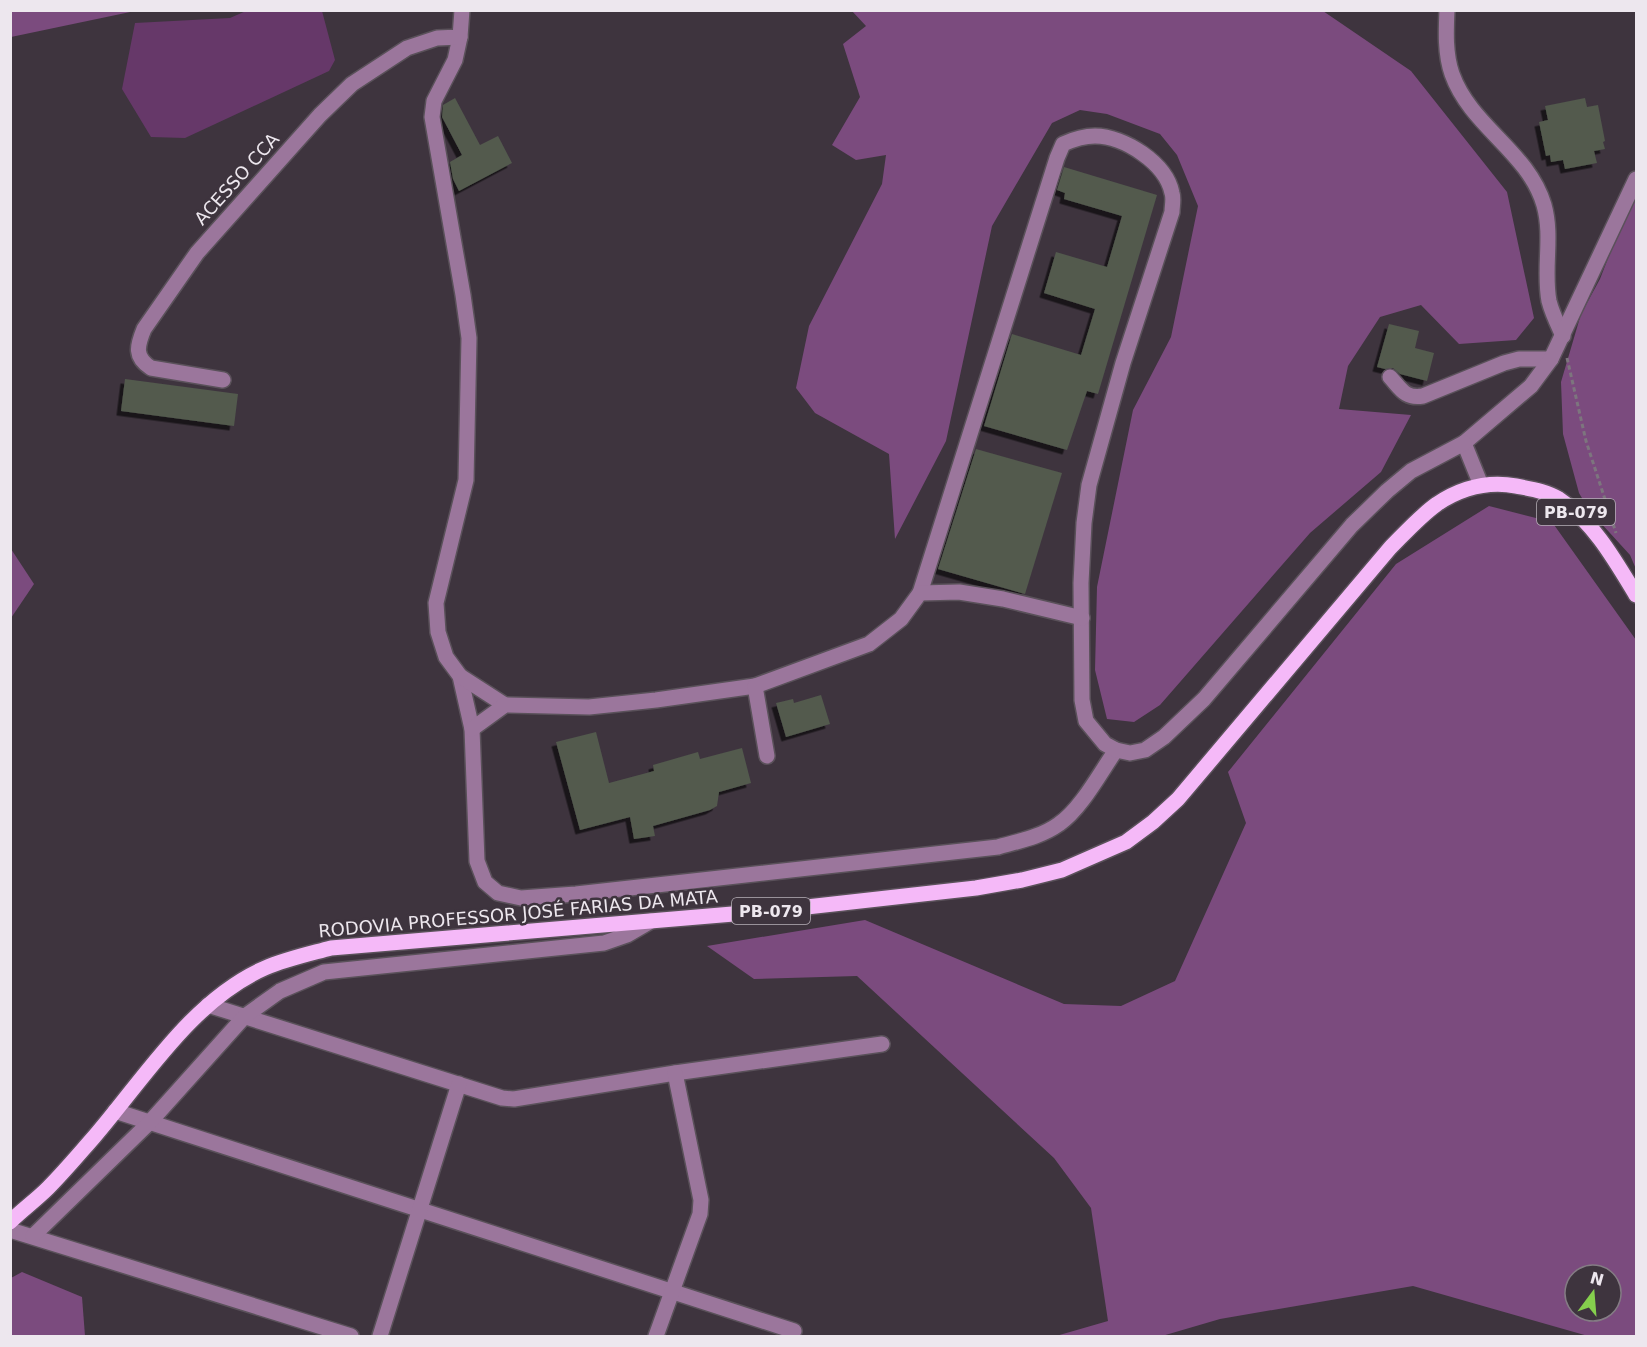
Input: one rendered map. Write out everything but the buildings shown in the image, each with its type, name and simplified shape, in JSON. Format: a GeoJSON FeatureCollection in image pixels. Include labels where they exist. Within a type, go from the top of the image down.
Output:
{"type":"FeatureCollection","features":[{"type":"Feature","properties":{"kind":"main road","name":"PB-079"},"geometry":{"type":"LineString","coordinates":[[1481,484],[1504,484],[1548,494],[1559,499],[1589,526],[1636,596]]}},
{"type":"Feature","properties":{"kind":"main road","name":"RODOVIA PROFESSOR JOSÉ FARIAS DA MATA"},"geometry":{"type":"LineString","coordinates":[[10,1222],[48,1188],[156,1060],[208,1005],[264,968],[291,958],[331,948],[780,910],[976,888],[1062,870],[1125,842],[1153,822],[1178,799],[1390,548],[1437,504],[1452,495],[1481,484]]}},
{"type":"Feature","properties":{"kind":"street"},"geometry":{"type":"LineString","coordinates":[[462,10],[460,37],[452,67],[434,101],[432,117],[464,295],[469,338],[466,480],[436,603],[438,632],[446,657],[460,676],[505,705],[589,707],[755,686],[869,644],[901,619],[920,593],[1057,158],[1063,144],[1077,138],[1096,136],[1122,142],[1154,162],[1168,182],[1173,194],[1172,212],[1123,363],[1089,484],[1084,523],[1081,583],[1082,700],[1086,721],[1105,744],[1116,750],[1130,753],[1145,750],[1164,737],[1204,699],[1352,525],[1411,471],[1464,442],[1531,386],[1551,359],[1563,336],[1636,179]]}},
{"type":"Feature","properties":{"kind":"street"},"geometry":{"type":"LineString","coordinates":[[1447,10],[1446,42],[1451,72],[1461,95],[1476,117],[1514,154],[1531,176],[1544,205],[1549,240],[1550,302],[1563,336]]}},
{"type":"Feature","properties":{"kind":"street","name":"ACESSO CCA"},"geometry":{"type":"LineString","coordinates":[[223,380],[150,368],[142,362],[138,353],[139,341],[144,329],[197,253],[320,115],[352,84],[407,48],[437,39],[460,37]]}},
{"type":"Feature","properties":{"kind":"street"},"geometry":{"type":"LineString","coordinates":[[1390,376],[1405,393],[1413,397],[1423,396],[1504,363],[1519,359],[1551,359]]}},
{"type":"Feature","properties":{"kind":"street"},"geometry":{"type":"LineString","coordinates":[[1464,442],[1481,484]]}},
{"type":"Feature","properties":{"kind":"street"},"geometry":{"type":"LineString","coordinates":[[920,593],[959,592],[1003,599],[1082,618]]}},
{"type":"Feature","properties":{"kind":"street"},"geometry":{"type":"LineString","coordinates":[[460,676],[472,729],[477,861],[485,882],[498,893],[521,898],[588,893],[998,847],[1035,837],[1059,824],[1072,813],[1116,750]]}},
{"type":"Feature","properties":{"kind":"street"},"geometry":{"type":"LineString","coordinates":[[755,686],[767,756]]}},
{"type":"Feature","properties":{"kind":"street"},"geometry":{"type":"LineString","coordinates":[[472,729],[505,705]]}},
{"type":"Feature","properties":{"kind":"street"},"geometry":{"type":"LineString","coordinates":[[33,1236],[149,1123],[245,1016],[280,991],[324,972],[604,943],[627,936],[651,921]]}},
{"type":"Feature","properties":{"kind":"street"},"geometry":{"type":"LineString","coordinates":[[208,1005],[502,1098],[514,1099],[675,1073],[882,1044]]}},
{"type":"Feature","properties":{"kind":"street"},"geometry":{"type":"LineString","coordinates":[[656,1336],[700,1214],[701,1200],[675,1073]]}},
{"type":"Feature","properties":{"kind":"street"},"geometry":{"type":"LineString","coordinates":[[380,1336],[459,1084]]}},
{"type":"Feature","properties":{"kind":"street"},"geometry":{"type":"LineString","coordinates":[[115,1111],[794,1331]]}},
{"type":"Feature","properties":{"kind":"street"},"geometry":{"type":"LineString","coordinates":[[10,1230],[351,1336]]}},
{"type":"Feature","properties":{"kind":"path"},"geometry":{"type":"LineString","coordinates":[[1563,336],[1586,441],[1617,538]]}},
{"type":"Feature","properties":{"kind":"shaded area"},"geometry":{"type":"Polygon","coordinates":[[[11,10],[135,10],[135,11],[11,37],[11,10]]]}},
{"type":"Feature","properties":{"kind":"shaded area"},"geometry":{"type":"Polygon","coordinates":[[[246,11],[322,11],[335,60],[329,71],[185,138],[151,137],[122,89],[135,23],[230,18],[246,11]]]}},
{"type":"Feature","properties":{"kind":"shaded area"},"geometry":{"type":"Polygon","coordinates":[[[852,11],[1323,11],[1411,71],[1507,192],[1534,318],[1516,340],[1459,344],[1421,305],[1380,317],[1348,366],[1339,409],[1411,415],[1381,472],[1310,533],[1160,705],[1134,722],[1107,719],[1095,670],[1097,587],[1133,410],[1171,337],[1198,206],[1177,155],[1160,134],[1107,114],[1080,110],[1052,123],[992,226],[946,441],[895,539],[889,454],[815,413],[796,388],[809,326],[882,184],[886,155],[856,160],[832,145],[860,97],[843,44],[866,26],[852,11]]]}},
{"type":"Feature","properties":{"kind":"shaded area"},"geometry":{"type":"Polygon","coordinates":[[[1636,195],[1636,569],[1630,555],[1589,510],[1579,493],[1563,434],[1561,382],[1581,314],[1600,279],[1624,217],[1636,195]]]}},
{"type":"Feature","properties":{"kind":"shaded area"},"geometry":{"type":"Polygon","coordinates":[[[1489,506],[1552,522],[1636,640],[1636,1336],[1588,1336],[1413,1286],[1220,1319],[1162,1336],[1056,1336],[1108,1321],[1091,1208],[1054,1158],[857,976],[754,979],[707,946],[865,920],[1064,1004],[1121,1006],[1175,981],[1246,823],[1228,772],[1396,564],[1489,506]]]}},
{"type":"Feature","properties":{"kind":"shaded area"},"geometry":{"type":"Polygon","coordinates":[[[11,549],[34,584],[11,618],[11,549]]]}},
{"type":"Feature","properties":{"kind":"shaded area"},"geometry":{"type":"Polygon","coordinates":[[[22,1272],[82,1297],[85,1336],[11,1336],[11,1278],[22,1272]]]}}]}
